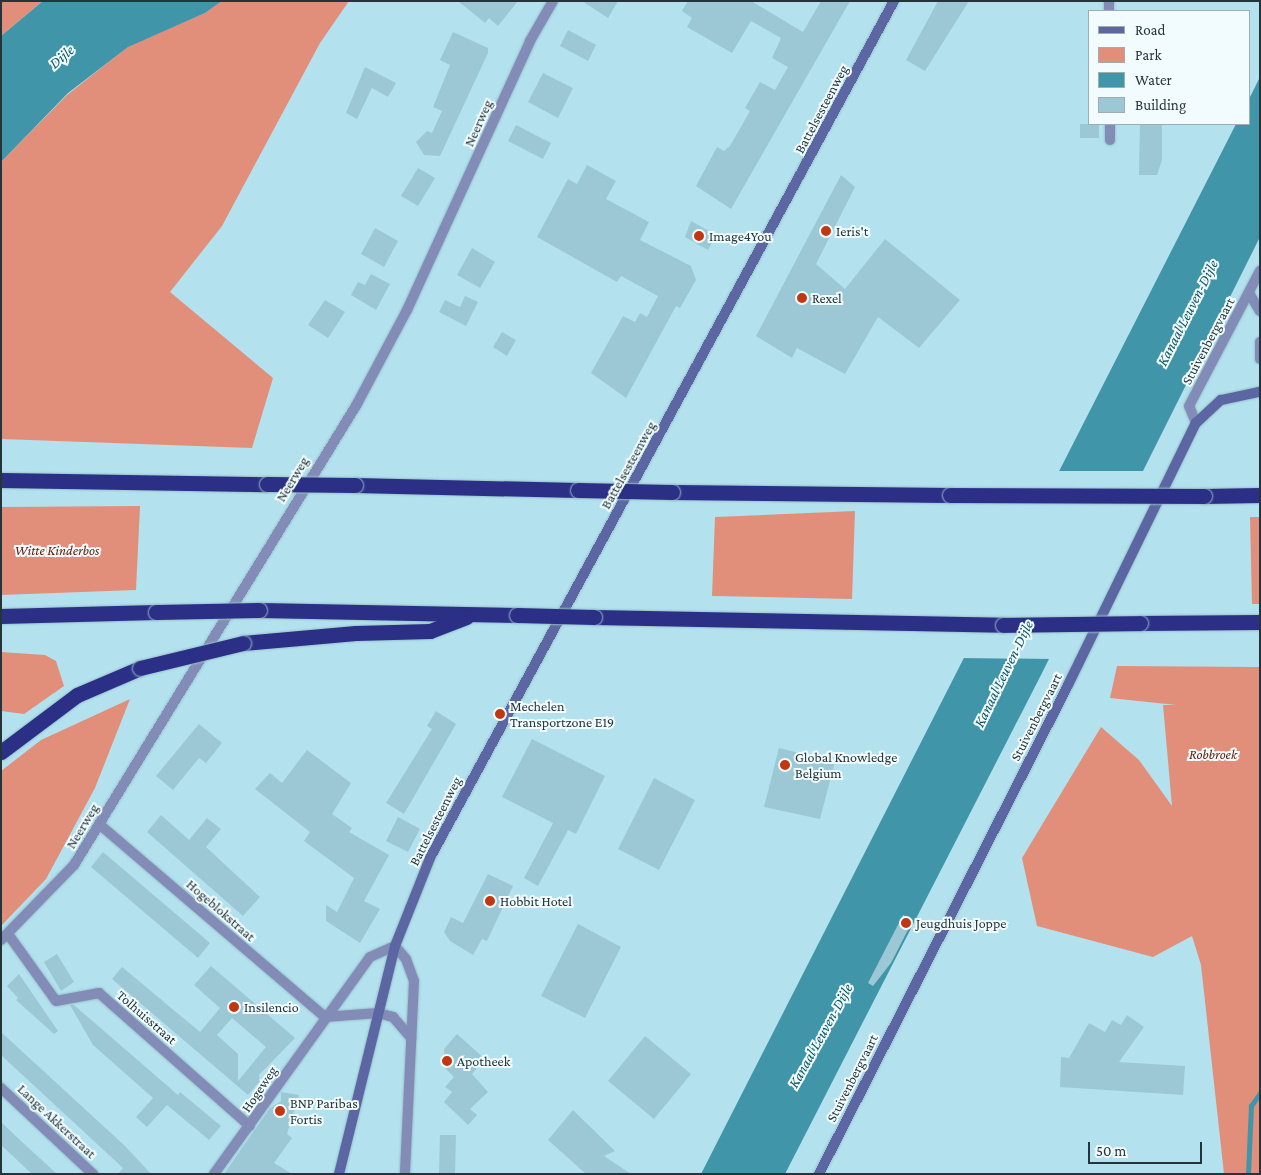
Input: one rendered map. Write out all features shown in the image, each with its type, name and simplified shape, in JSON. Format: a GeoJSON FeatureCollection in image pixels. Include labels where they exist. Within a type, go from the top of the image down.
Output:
{"type":"FeatureCollection","features":[{"type":"Feature","properties":{"kind":"highway"},"geometry":{"type":"LineString","coordinates":[[1,480],[672,492],[1260,495]]}},
{"type":"Feature","properties":{"kind":"highway"},"geometry":{"type":"LineString","coordinates":[[1,616],[259,610],[860,624],[1260,622]]}},
{"type":"Feature","properties":{"kind":"highway"},"geometry":{"type":"LineString","coordinates":[[1,752],[77,695],[140,668],[243,643],[356,632],[430,631],[474,614]]}},
{"type":"Feature","properties":{"kind":"main road","name":"Battelsesteenweg"},"geometry":{"type":"LineString","coordinates":[[339,1174],[395,946],[430,858],[894,1]]}},
{"type":"Feature","properties":{"kind":"main road"},"geometry":{"type":"LineString","coordinates":[[1196,423],[1221,400],[1245,392],[1260,392]]}},
{"type":"Feature","properties":{"kind":"main road","name":"Stuivenbergvaart"},"geometry":{"type":"LineString","coordinates":[[818,1174],[1068,685],[1196,423]]}},
{"type":"Feature","properties":{"kind":"street","name":"Neerweg"},"geometry":{"type":"LineString","coordinates":[[5,937],[74,866],[357,404],[407,310],[530,41],[553,1]]}},
{"type":"Feature","properties":{"kind":"street"},"geometry":{"type":"LineString","coordinates":[[1110,125],[1110,140]]}},
{"type":"Feature","properties":{"kind":"street","name":"Stuivenbergvaart"},"geometry":{"type":"LineString","coordinates":[[1196,423],[1189,406],[1260,271]]}},
{"type":"Feature","properties":{"kind":"street"},"geometry":{"type":"LineString","coordinates":[[1249,293],[1260,311]]}},
{"type":"Feature","properties":{"kind":"street"},"geometry":{"type":"LineString","coordinates":[[1260,342],[1260,359]]}},
{"type":"Feature","properties":{"kind":"street","name":"Hogeblokstraat"},"geometry":{"type":"LineString","coordinates":[[99,824],[325,1017]]}},
{"type":"Feature","properties":{"kind":"street","name":"Tolhuisstraat"},"geometry":{"type":"LineString","coordinates":[[5,937],[56,1001],[99,993],[250,1126]]}},
{"type":"Feature","properties":{"kind":"street","name":"Hogeweg"},"geometry":{"type":"LineString","coordinates":[[214,1174],[250,1126],[325,1017],[370,957],[395,946]]}},
{"type":"Feature","properties":{"kind":"street"},"geometry":{"type":"LineString","coordinates":[[395,946],[406,959],[414,981],[405,1174]]}},
{"type":"Feature","properties":{"kind":"street"},"geometry":{"type":"LineString","coordinates":[[325,1017],[378,1013],[393,1017],[411,1038]]}},
{"type":"Feature","properties":{"kind":"street","name":"Lange Akkerstraat"},"geometry":{"type":"LineString","coordinates":[[1,1088],[93,1174]]}},
{"type":"Feature","properties":{"kind":"green space"},"geometry":{"type":"Polygon","coordinates":[[[1,1],[43,1],[1,36],[1,1]]]}},
{"type":"Feature","properties":{"kind":"green space"},"geometry":{"type":"Polygon","coordinates":[[[222,1],[349,1],[320,43],[222,226],[170,292],[273,378],[252,448],[1,439],[1,162],[67,95],[129,46],[205,13],[222,1]]]}},
{"type":"Feature","properties":{"kind":"green space","name":"Witte Kinderbos"},"geometry":{"type":"Polygon","coordinates":[[[140,506],[136,590],[1,595],[1,507],[140,506]]]}},
{"type":"Feature","properties":{"kind":"green space"},"geometry":{"type":"Polygon","coordinates":[[[855,511],[852,599],[712,596],[715,517],[855,511]]]}},
{"type":"Feature","properties":{"kind":"green space"},"geometry":{"type":"Polygon","coordinates":[[[1250,517],[1260,517],[1260,604],[1252,604],[1250,517]]]}},
{"type":"Feature","properties":{"kind":"green space"},"geometry":{"type":"Polygon","coordinates":[[[1,652],[45,655],[56,661],[64,686],[24,714],[1,711],[1,652]]]}},
{"type":"Feature","properties":{"kind":"green space","name":"Robbroek"},"geometry":{"type":"Polygon","coordinates":[[[1117,666],[1260,667],[1260,1174],[1224,1174],[1201,965],[1192,936],[1153,957],[1037,926],[1022,858],[1101,727],[1139,760],[1172,806],[1163,705],[1176,705],[1110,698],[1117,666]]]}},
{"type":"Feature","properties":{"kind":"green space"},"geometry":{"type":"Polygon","coordinates":[[[130,699],[95,788],[46,879],[1,926],[1,771],[41,740],[130,699]]]}},
{"type":"Feature","properties":{"kind":"water","name":"Dijle"},"geometry":{"type":"Polygon","coordinates":[[[43,1],[222,1],[205,13],[128,47],[68,93],[1,162],[1,36],[43,1]]]}},
{"type":"Feature","properties":{"kind":"water","name":"Kanaal Leuven-Dijle"},"geometry":{"type":"Polygon","coordinates":[[[1260,77],[1260,237],[1041,675],[785,1174],[701,1174],[1235,125],[1251,125],[1251,95],[1260,77]]]}},
{"type":"Feature","properties":{"kind":"pier"},"geometry":{"type":"Polygon","coordinates":[[[1056,471],[1144,471],[1052,659],[961,658],[1056,471]]]}},
{"type":"Feature","properties":{"kind":"building"},"geometry":{"type":"Polygon","coordinates":[[[458,1],[518,1],[498,26],[489,18],[485,23],[458,1]]]}},
{"type":"Feature","properties":{"kind":"building"},"geometry":{"type":"Polygon","coordinates":[[[582,1],[618,1],[608,18],[582,1]]]}},
{"type":"Feature","properties":{"kind":"building"},"geometry":{"type":"Polygon","coordinates":[[[688,1],[751,1],[803,32],[821,1],[850,1],[731,209],[696,186],[717,147],[724,151],[730,146],[750,111],[745,108],[760,82],[775,90],[788,67],[772,58],[781,38],[751,21],[732,53],[687,27],[692,18],[682,11],[688,1]]]}},
{"type":"Feature","properties":{"kind":"building"},"geometry":{"type":"Polygon","coordinates":[[[938,1],[969,1],[925,71],[906,60],[938,1]]]}},
{"type":"Feature","properties":{"kind":"building"},"geometry":{"type":"Polygon","coordinates":[[[568,30],[596,45],[588,61],[560,46],[568,30]]]}},
{"type":"Feature","properties":{"kind":"building"},"geometry":{"type":"Polygon","coordinates":[[[453,32],[488,48],[488,53],[440,156],[424,155],[416,142],[427,131],[432,133],[442,111],[433,107],[450,65],[440,60],[453,32]]]}},
{"type":"Feature","properties":{"kind":"building"},"geometry":{"type":"Polygon","coordinates":[[[365,67],[396,83],[388,97],[372,88],[357,119],[346,113],[365,67]]]}},
{"type":"Feature","properties":{"kind":"building"},"geometry":{"type":"Polygon","coordinates":[[[543,73],[573,88],[558,118],[528,102],[543,73]]]}},
{"type":"Feature","properties":{"kind":"building"},"geometry":{"type":"Polygon","coordinates":[[[1080,124],[1099,125],[1099,138],[1080,138],[1080,124]]]}},
{"type":"Feature","properties":{"kind":"building"},"geometry":{"type":"Polygon","coordinates":[[[516,125],[551,143],[543,159],[508,141],[516,125]]]}},
{"type":"Feature","properties":{"kind":"building"},"geometry":{"type":"Polygon","coordinates":[[[1140,125],[1162,125],[1162,160],[1157,175],[1139,175],[1140,125]]]}},
{"type":"Feature","properties":{"kind":"building"},"geometry":{"type":"Polygon","coordinates":[[[587,165],[616,181],[606,199],[649,222],[640,240],[691,266],[696,280],[680,308],[676,306],[626,398],[591,373],[623,316],[635,322],[640,313],[647,317],[658,296],[621,276],[617,282],[537,237],[568,179],[577,184],[587,165]]]}},
{"type":"Feature","properties":{"kind":"building"},"geometry":{"type":"Polygon","coordinates":[[[418,168],[435,178],[418,206],[401,196],[418,168]]]}},
{"type":"Feature","properties":{"kind":"building"},"geometry":{"type":"Polygon","coordinates":[[[841,175],[855,187],[816,264],[845,289],[885,239],[960,300],[919,348],[878,317],[845,374],[797,348],[792,358],[756,336],[841,175]]]}},
{"type":"Feature","properties":{"kind":"building","name":"Image4You"},"geometry":{"type":"Polygon","coordinates":[[[691,221],[716,235],[708,250],[685,237],[691,221]]]}},
{"type":"Feature","properties":{"kind":"building"},"geometry":{"type":"Polygon","coordinates":[[[375,228],[398,241],[384,267],[361,254],[375,228]]]}},
{"type":"Feature","properties":{"kind":"building"},"geometry":{"type":"Polygon","coordinates":[[[472,248],[495,262],[480,288],[457,275],[472,248]]]}},
{"type":"Feature","properties":{"kind":"building"},"geometry":{"type":"Polygon","coordinates":[[[371,274],[390,284],[376,310],[351,295],[358,282],[365,285],[371,274]]]}},
{"type":"Feature","properties":{"kind":"building"},"geometry":{"type":"Polygon","coordinates":[[[465,296],[478,302],[466,326],[439,312],[445,300],[460,307],[465,296]]]}},
{"type":"Feature","properties":{"kind":"building"},"geometry":{"type":"Polygon","coordinates":[[[325,300],[345,312],[328,338],[308,325],[325,300]]]}},
{"type":"Feature","properties":{"kind":"building"},"geometry":{"type":"Polygon","coordinates":[[[502,332],[516,340],[507,356],[493,347],[502,332]]]}},
{"type":"Feature","properties":{"kind":"building"},"geometry":{"type":"Polygon","coordinates":[[[436,711],[456,724],[404,814],[386,803],[432,729],[427,726],[436,711]]]}},
{"type":"Feature","properties":{"kind":"building"},"geometry":{"type":"Polygon","coordinates":[[[199,724],[222,743],[206,763],[199,758],[173,790],[156,776],[199,724]]]}},
{"type":"Feature","properties":{"kind":"building"},"geometry":{"type":"Polygon","coordinates":[[[532,739],[605,776],[576,834],[568,830],[538,886],[524,878],[553,823],[502,797],[532,739]]]}},
{"type":"Feature","properties":{"kind":"building"},"geometry":{"type":"Polygon","coordinates":[[[779,748],[835,762],[820,819],[764,807],[779,748]]]}},
{"type":"Feature","properties":{"kind":"building"},"geometry":{"type":"Polygon","coordinates":[[[307,750],[351,783],[332,814],[352,828],[349,832],[389,855],[364,901],[380,909],[360,943],[326,921],[326,905],[337,912],[354,878],[304,841],[310,832],[255,789],[270,773],[282,783],[307,750]]]}},
{"type":"Feature","properties":{"kind":"building"},"geometry":{"type":"Polygon","coordinates":[[[654,778],[695,800],[659,870],[618,849],[654,778]]]}},
{"type":"Feature","properties":{"kind":"building"},"geometry":{"type":"Polygon","coordinates":[[[161,815],[189,840],[207,818],[221,829],[206,847],[260,897],[243,916],[147,832],[161,815]]]}},
{"type":"Feature","properties":{"kind":"building"},"geometry":{"type":"Polygon","coordinates":[[[398,817],[420,829],[408,852],[386,841],[398,817]]]}},
{"type":"Feature","properties":{"kind":"building"},"geometry":{"type":"Polygon","coordinates":[[[103,852],[210,943],[198,958],[91,867],[103,852]]]}},
{"type":"Feature","properties":{"kind":"building","name":"Hobbit Hotel"},"geometry":{"type":"Polygon","coordinates":[[[488,874],[513,886],[487,941],[482,939],[473,955],[450,941],[444,932],[451,917],[463,923],[488,874]]]}},
{"type":"Feature","properties":{"kind":"building"},"geometry":{"type":"Polygon","coordinates":[[[903,915],[913,920],[891,963],[873,986],[868,983],[903,915]]]}},
{"type":"Feature","properties":{"kind":"building"},"geometry":{"type":"Polygon","coordinates":[[[578,924],[621,947],[585,1018],[541,996],[578,924]]]}},
{"type":"Feature","properties":{"kind":"building"},"geometry":{"type":"Polygon","coordinates":[[[57,954],[74,982],[61,991],[44,962],[57,954]]]}},
{"type":"Feature","properties":{"kind":"building"},"geometry":{"type":"Polygon","coordinates":[[[211,966],[295,1038],[259,1075],[260,1081],[248,1095],[112,979],[122,967],[200,1032],[220,1008],[194,985],[211,966]],[[232,1018],[217,1035],[238,1054],[238,1081],[266,1047],[232,1018]]]}},
{"type":"Feature","properties":{"kind":"building"},"geometry":{"type":"Polygon","coordinates":[[[19,974],[58,1031],[54,1034],[16,1000],[18,998],[7,986],[19,974]]]}},
{"type":"Feature","properties":{"kind":"building"},"geometry":{"type":"Polygon","coordinates":[[[70,1005],[74,1005],[178,1095],[180,1092],[221,1126],[209,1140],[167,1105],[147,1127],[136,1117],[153,1098],[93,1045],[70,1005]]]}},
{"type":"Feature","properties":{"kind":"building"},"geometry":{"type":"Polygon","coordinates":[[[1127,1015],[1144,1027],[1119,1062],[1185,1066],[1183,1095],[1060,1087],[1061,1057],[1069,1058],[1089,1023],[1105,1032],[1112,1020],[1121,1025],[1127,1015]]]}},
{"type":"Feature","properties":{"kind":"building"},"geometry":{"type":"Polygon","coordinates":[[[1,1032],[125,1146],[151,1174],[118,1174],[123,1168],[1,1055],[1,1032]]]}},
{"type":"Feature","properties":{"kind":"building"},"geometry":{"type":"Polygon","coordinates":[[[457,1034],[485,1059],[472,1074],[488,1092],[470,1109],[477,1115],[468,1125],[444,1102],[452,1092],[445,1087],[454,1077],[445,1068],[444,1049],[457,1034]]]}},
{"type":"Feature","properties":{"kind":"building"},"geometry":{"type":"Polygon","coordinates":[[[645,1036],[691,1074],[654,1119],[608,1081],[645,1036]]]}},
{"type":"Feature","properties":{"kind":"building"},"geometry":{"type":"Polygon","coordinates":[[[281,1092],[299,1095],[287,1134],[292,1138],[274,1163],[292,1174],[224,1174],[270,1108],[281,1101],[281,1092]]]}},
{"type":"Feature","properties":{"kind":"building"},"geometry":{"type":"Polygon","coordinates":[[[573,1110],[615,1151],[604,1156],[631,1174],[586,1174],[548,1140],[573,1110]]]}},
{"type":"Feature","properties":{"kind":"building"},"geometry":{"type":"Polygon","coordinates":[[[1,1122],[57,1174],[32,1174],[1,1145],[1,1122]]]}},
{"type":"Feature","properties":{"kind":"building"},"geometry":{"type":"Polygon","coordinates":[[[440,1135],[456,1135],[455,1174],[439,1174],[440,1135]]]}},
{"type":"Feature","properties":{"kind":"waterway"},"geometry":{"type":"LineString","coordinates":[[1248,1174],[1251,1106],[1260,1093]]}},
{"type":"Feature","properties":{"kind":"place","name":"Ieris't"},"geometry":{"type":"Point","coordinates":[826,231]}},
{"type":"Feature","properties":{"kind":"place","name":"Image4You"},"geometry":{"type":"Point","coordinates":[699,236]}},
{"type":"Feature","properties":{"kind":"place","name":"Rexel"},"geometry":{"type":"Point","coordinates":[802,298]}},
{"type":"Feature","properties":{"kind":"place","name":"Mechelen Transportzone E19"},"geometry":{"type":"Point","coordinates":[500,714]}},
{"type":"Feature","properties":{"kind":"place","name":"Global Knowledge Belgium"},"geometry":{"type":"Point","coordinates":[785,765]}},
{"type":"Feature","properties":{"kind":"place","name":"Hobbit Hotel"},"geometry":{"type":"Point","coordinates":[490,901]}},
{"type":"Feature","properties":{"kind":"place","name":"Jeugdhuis Joppe"},"geometry":{"type":"Point","coordinates":[906,923]}},
{"type":"Feature","properties":{"kind":"place","name":"Insilencio"},"geometry":{"type":"Point","coordinates":[234,1007]}},
{"type":"Feature","properties":{"kind":"place","name":"Apotheek"},"geometry":{"type":"Point","coordinates":[447,1061]}},
{"type":"Feature","properties":{"kind":"place","name":"BNP Paribas Fortis"},"geometry":{"type":"Point","coordinates":[280,1111]}}]}
